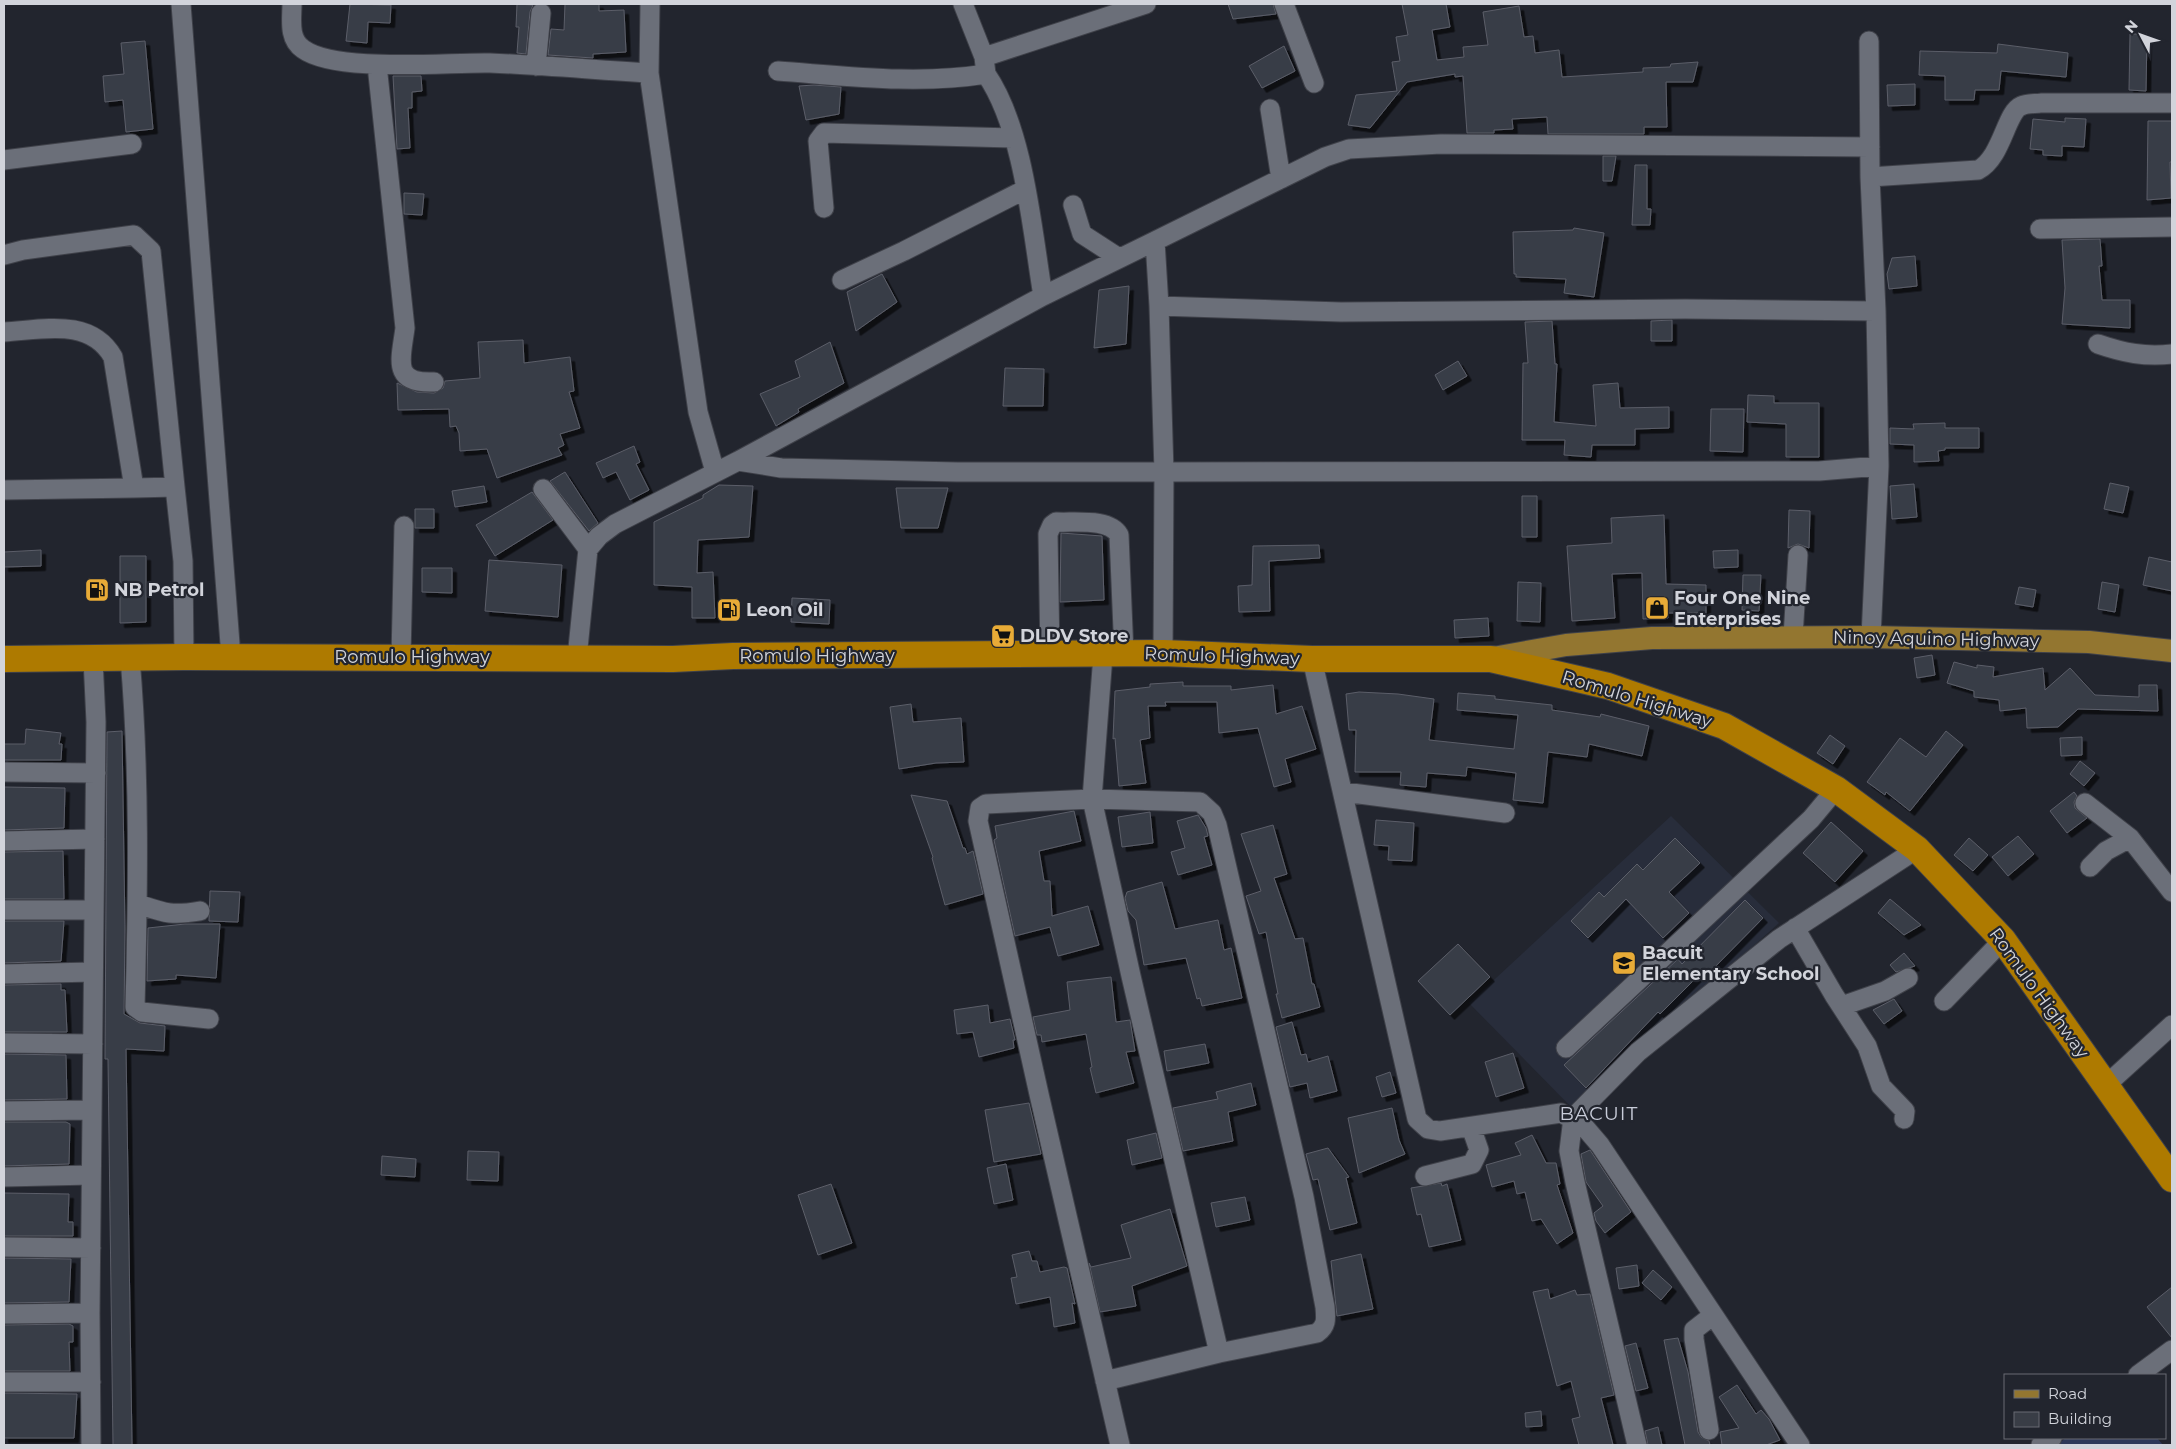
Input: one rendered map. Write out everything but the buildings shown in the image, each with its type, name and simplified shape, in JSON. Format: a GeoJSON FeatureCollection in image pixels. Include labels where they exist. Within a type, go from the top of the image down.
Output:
{"type":"FeatureCollection","features":[{"type":"Feature","properties":{"kind":"highway","name":"Romulo Highway"},"geometry":{"type":"LineString","coordinates":[[4,659],[184,657],[577,658],[1114,654],[1312,659],[1491,659],[1608,686],[1724,726],[1836,789],[1918,849],[2003,940],[2172,1179]]}},
{"type":"Feature","properties":{"kind":"main road","name":"Ninoy Aquino Highway"},"geometry":{"type":"LineString","coordinates":[[1491,659],[1566,645],[1652,638],[1871,638],[2090,642],[2172,651]]}},
{"type":"Feature","properties":{"kind":"street"},"geometry":{"type":"LineString","coordinates":[[181,4],[231,657]]}},
{"type":"Feature","properties":{"kind":"street"},"geometry":{"type":"LineString","coordinates":[[292,4],[293,37],[304,51],[320,58],[377,65],[432,63],[536,66],[650,73]]}},
{"type":"Feature","properties":{"kind":"street"},"geometry":{"type":"LineString","coordinates":[[650,4],[650,73],[698,412],[715,472]]}},
{"type":"Feature","properties":{"kind":"street"},"geometry":{"type":"LineString","coordinates":[[963,4],[1013,138],[1026,189],[1043,296]]}},
{"type":"Feature","properties":{"kind":"street"},"geometry":{"type":"LineString","coordinates":[[778,71],[878,78],[959,78],[985,65],[1146,4]]}},
{"type":"Feature","properties":{"kind":"street"},"geometry":{"type":"LineString","coordinates":[[1284,4],[1314,83]]}},
{"type":"Feature","properties":{"kind":"street"},"geometry":{"type":"LineString","coordinates":[[536,66],[541,13]]}},
{"type":"Feature","properties":{"kind":"street"},"geometry":{"type":"LineString","coordinates":[[1869,41],[1870,177],[1876,311],[1879,466],[1871,638]]}},
{"type":"Feature","properties":{"kind":"street"},"geometry":{"type":"LineString","coordinates":[[377,65],[405,328],[401,368],[407,378],[419,383],[434,382]]}},
{"type":"Feature","properties":{"kind":"street"},"geometry":{"type":"LineString","coordinates":[[1870,177],[1978,170],[1985,166],[1993,156],[2013,113],[2021,106],[2041,103],[2172,103]]}},
{"type":"Feature","properties":{"kind":"street"},"geometry":{"type":"LineString","coordinates":[[1270,108],[1281,179]]}},
{"type":"Feature","properties":{"kind":"street"},"geometry":{"type":"LineString","coordinates":[[824,208],[818,141],[824,133],[1013,138]]}},
{"type":"Feature","properties":{"kind":"street"},"geometry":{"type":"LineString","coordinates":[[4,160],[132,144]]}},
{"type":"Feature","properties":{"kind":"street"},"geometry":{"type":"LineString","coordinates":[[577,658],[588,549],[599,536],[615,524],[738,461],[1043,296],[1325,157],[1349,149],[1461,144],[1870,147]]}},
{"type":"Feature","properties":{"kind":"street"},"geometry":{"type":"LineString","coordinates":[[842,280],[1026,189]]}},
{"type":"Feature","properties":{"kind":"street"},"geometry":{"type":"LineString","coordinates":[[1073,205],[1082,234],[1119,258]]}},
{"type":"Feature","properties":{"kind":"street"},"geometry":{"type":"LineString","coordinates":[[2040,229],[2172,227]]}},
{"type":"Feature","properties":{"kind":"street"},"geometry":{"type":"LineString","coordinates":[[4,255],[23,250],[134,235],[143,241],[151,251],[182,561],[184,657]]}},
{"type":"Feature","properties":{"kind":"street"},"geometry":{"type":"LineString","coordinates":[[1155,241],[1164,472],[1163,654]]}},
{"type":"Feature","properties":{"kind":"street"},"geometry":{"type":"LineString","coordinates":[[1159,306],[1341,312],[1685,309],[1876,311]]}},
{"type":"Feature","properties":{"kind":"street"},"geometry":{"type":"LineString","coordinates":[[4,332],[76,329],[89,333],[107,347],[112,357],[134,488]]}},
{"type":"Feature","properties":{"kind":"street"},"geometry":{"type":"LineString","coordinates":[[2098,344],[2126,353],[2151,356],[2172,354]]}},
{"type":"Feature","properties":{"kind":"street"},"geometry":{"type":"LineString","coordinates":[[738,461],[781,468],[957,472],[1819,472],[1879,466]]}},
{"type":"Feature","properties":{"kind":"street"},"geometry":{"type":"LineString","coordinates":[[4,490],[175,487]]}},
{"type":"Feature","properties":{"kind":"street"},"geometry":{"type":"LineString","coordinates":[[543,489],[588,549]]}},
{"type":"Feature","properties":{"kind":"street"},"geometry":{"type":"LineString","coordinates":[[1050,655],[1048,534],[1052,526],[1056,522],[1104,524],[1115,529],[1118,536],[1114,654],[1092,799],[1131,976],[1219,1353]]}},
{"type":"Feature","properties":{"kind":"street"},"geometry":{"type":"LineString","coordinates":[[401,657],[404,526]]}},
{"type":"Feature","properties":{"kind":"street"},"geometry":{"type":"LineString","coordinates":[[1793,638],[1798,555]]}},
{"type":"Feature","properties":{"kind":"street"},"geometry":{"type":"LineString","coordinates":[[130,658],[134,698],[138,904],[135,1007],[142,1012],[209,1019]]}},
{"type":"Feature","properties":{"kind":"street"},"geometry":{"type":"LineString","coordinates":[[91,1445],[91,1175],[96,773],[94,659]]}},
{"type":"Feature","properties":{"kind":"street"},"geometry":{"type":"LineString","coordinates":[[1312,659],[1344,792],[1417,1119],[1428,1129],[1440,1131],[1561,1113],[1573,1118],[1600,1145],[1712,1316],[1800,1445]]}},
{"type":"Feature","properties":{"kind":"street"},"geometry":{"type":"LineString","coordinates":[[4,772],[96,773]]}},
{"type":"Feature","properties":{"kind":"street"},"geometry":{"type":"LineString","coordinates":[[1566,1048],[1811,820],[1836,789]]}},
{"type":"Feature","properties":{"kind":"street"},"geometry":{"type":"LineString","coordinates":[[1344,792],[1505,813]]}},
{"type":"Feature","properties":{"kind":"street"},"geometry":{"type":"LineString","coordinates":[[1105,1381],[1219,1353],[1317,1333],[1323,1328],[1326,1322],[1325,1307],[1301,1188],[1212,813],[1200,802],[1092,799],[986,804],[980,808],[978,821],[1105,1381],[1120,1445]]}},
{"type":"Feature","properties":{"kind":"street"},"geometry":{"type":"LineString","coordinates":[[2085,803],[2130,838],[2172,892]]}},
{"type":"Feature","properties":{"kind":"street"},"geometry":{"type":"LineString","coordinates":[[2090,867],[2106,851],[2130,838]]}},
{"type":"Feature","properties":{"kind":"street"},"geometry":{"type":"LineString","coordinates":[[4,841],[95,839]]}},
{"type":"Feature","properties":{"kind":"street"},"geometry":{"type":"LineString","coordinates":[[1637,1445],[1575,1182],[1569,1151],[1573,1118],[1638,1052],[1795,928],[1918,849]]}},
{"type":"Feature","properties":{"kind":"street"},"geometry":{"type":"LineString","coordinates":[[138,904],[167,914],[176,915],[200,911]]}},
{"type":"Feature","properties":{"kind":"street"},"geometry":{"type":"LineString","coordinates":[[4,910],[94,910]]}},
{"type":"Feature","properties":{"kind":"street"},"geometry":{"type":"LineString","coordinates":[[1795,928],[1867,1046],[1881,1086],[1905,1111],[1904,1119]]}},
{"type":"Feature","properties":{"kind":"street"},"geometry":{"type":"LineString","coordinates":[[1944,1001],[2003,940]]}},
{"type":"Feature","properties":{"kind":"street"},"geometry":{"type":"LineString","coordinates":[[4,974],[93,972]]}},
{"type":"Feature","properties":{"kind":"street"},"geometry":{"type":"LineString","coordinates":[[1842,1006],[1885,991],[1908,978]]}},
{"type":"Feature","properties":{"kind":"street"},"geometry":{"type":"LineString","coordinates":[[2105,1086],[2172,1026]]}},
{"type":"Feature","properties":{"kind":"street"},"geometry":{"type":"LineString","coordinates":[[4,1043],[93,1044]]}},
{"type":"Feature","properties":{"kind":"street"},"geometry":{"type":"LineString","coordinates":[[4,1111],[92,1110]]}},
{"type":"Feature","properties":{"kind":"street"},"geometry":{"type":"LineString","coordinates":[[1424,1176],[1472,1164],[1479,1150],[1471,1127]]}},
{"type":"Feature","properties":{"kind":"street"},"geometry":{"type":"LineString","coordinates":[[4,1177],[91,1175]]}},
{"type":"Feature","properties":{"kind":"street"},"geometry":{"type":"LineString","coordinates":[[4,1247],[91,1248]]}},
{"type":"Feature","properties":{"kind":"street"},"geometry":{"type":"LineString","coordinates":[[4,1314],[90,1313]]}},
{"type":"Feature","properties":{"kind":"street"},"geometry":{"type":"LineString","coordinates":[[1709,1430],[1694,1330],[1712,1316]]}},
{"type":"Feature","properties":{"kind":"street"},"geometry":{"type":"LineString","coordinates":[[2139,1374],[2172,1350]]}},
{"type":"Feature","properties":{"kind":"street"},"geometry":{"type":"LineString","coordinates":[[4,1382],[91,1382]]}},
{"type":"Feature","properties":{"kind":"shaded area","name":"Bacuit Elementary School"},"geometry":{"type":"Polygon","coordinates":[[[1671,816],[1779,923],[1573,1109],[1469,1003],[1671,816]]]}},
{"type":"Feature","properties":{"kind":"shaded area"},"geometry":{"type":"Polygon","coordinates":[[[2065,1439],[2158,1439],[2163,1445],[2056,1445],[2065,1439]]]}},
{"type":"Feature","properties":{"kind":"place","name":"NB Petrol"},"geometry":{"type":"Point","coordinates":[97,590]}},
{"type":"Feature","properties":{"kind":"place","name":"Four One Nine Enterprises"},"geometry":{"type":"Point","coordinates":[1657,608]}},
{"type":"Feature","properties":{"kind":"place","name":"Leon Oil"},"geometry":{"type":"Point","coordinates":[729,610]}},
{"type":"Feature","properties":{"kind":"place","name":"DLDV Store"},"geometry":{"type":"Point","coordinates":[1003,636]}},
{"type":"Feature","properties":{"kind":"place","name":"Bacuit Elementary School"},"geometry":{"type":"Point","coordinates":[1624,963]}},
{"type":"Feature","properties":{"kind":"district","name":"BACUIT"},"geometry":{"type":"Point","coordinates":[1599,1113]}}]}
